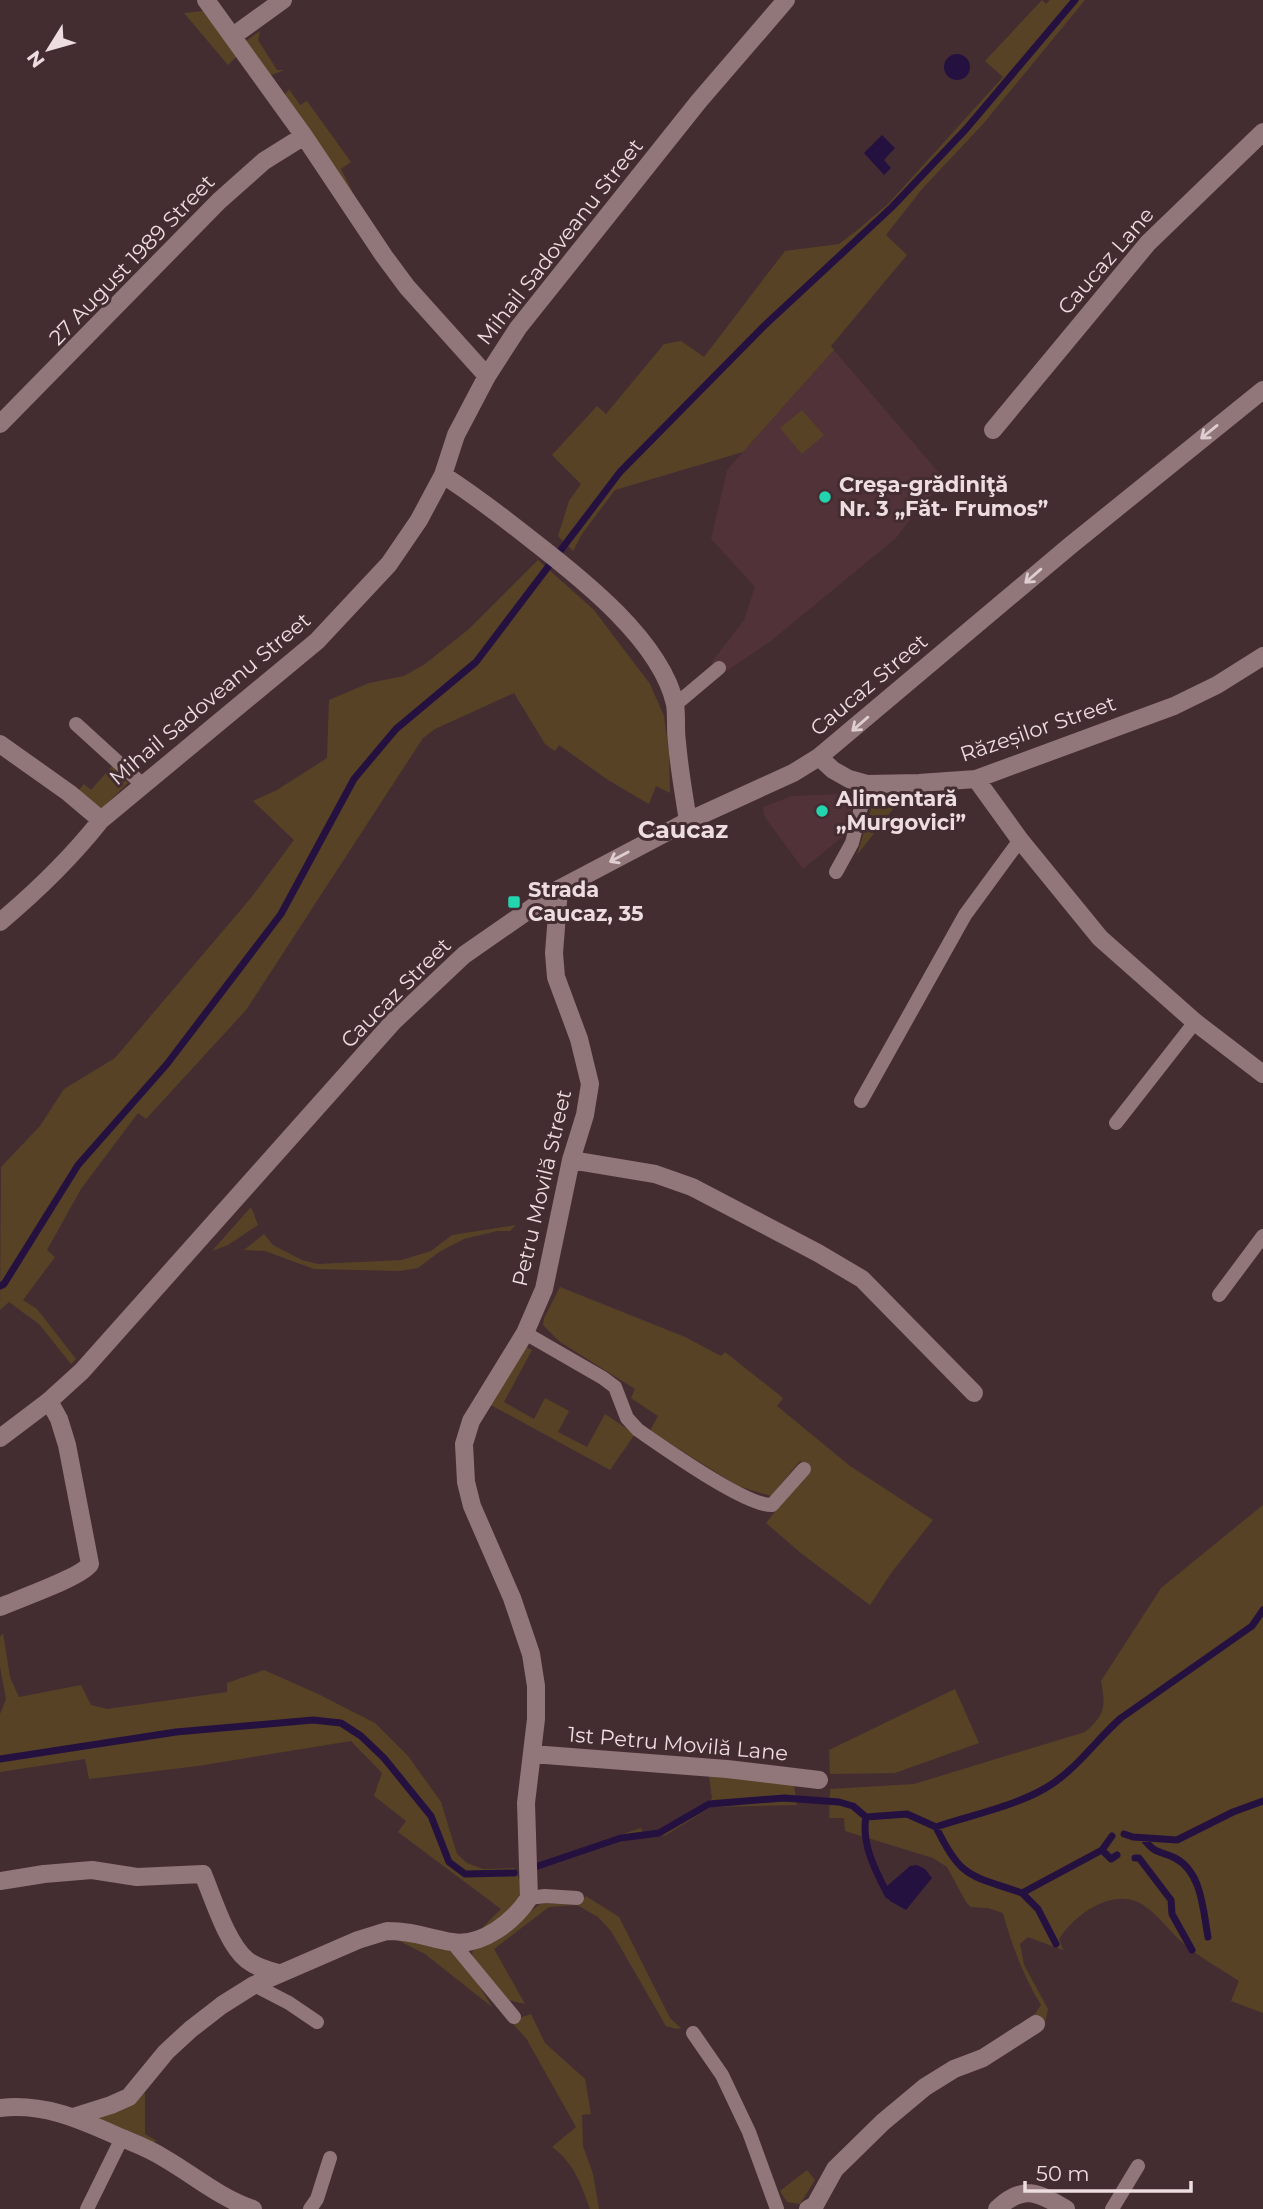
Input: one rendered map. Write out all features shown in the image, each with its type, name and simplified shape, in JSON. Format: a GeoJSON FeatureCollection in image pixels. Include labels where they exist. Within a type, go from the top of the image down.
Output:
{"type":"FeatureCollection","features":[{"type":"Feature","properties":{"kind":"street"},"geometry":{"type":"LineString","coordinates":[[206,0],[304,136],[359,222],[407,286],[488,376]]}},
{"type":"Feature","properties":{"kind":"street"},"geometry":{"type":"LineString","coordinates":[[233,36],[283,0]]}},
{"type":"Feature","properties":{"kind":"street","name":"Mihail Sadoveanu Street"},"geometry":{"type":"LineString","coordinates":[[0,922],[45,883],[101,820],[317,641],[389,564],[419,520],[443,475],[456,435],[488,376],[527,317],[699,101],[786,0]]}},
{"type":"Feature","properties":{"kind":"street","name":"Caucaz Lane"},"geometry":{"type":"LineString","coordinates":[[993,430],[1148,243],[1263,132]]}},
{"type":"Feature","properties":{"kind":"street","name":"27 August 1989 Street"},"geometry":{"type":"LineString","coordinates":[[0,424],[219,201],[264,161],[304,136]]}},
{"type":"Feature","properties":{"kind":"street","name":"Caucaz Street"},"geometry":{"type":"LineString","coordinates":[[0,1438],[49,1401],[91,1361],[393,1022],[464,955],[559,889],[688,821],[793,773],[819,757],[1070,545],[1263,390]]}},
{"type":"Feature","properties":{"kind":"street"},"geometry":{"type":"LineString","coordinates":[[443,475],[475,495],[599,594],[629,626],[656,663],[667,682],[675,705],[679,766],[688,821]]}},
{"type":"Feature","properties":{"kind":"street","name":"Răzeșilor Street"},"geometry":{"type":"LineString","coordinates":[[819,757],[833,770],[849,779],[867,784],[976,779],[1174,706],[1217,685],[1263,656]]}},
{"type":"Feature","properties":{"kind":"street"},"geometry":{"type":"LineString","coordinates":[[0,744],[69,793],[101,820]]}},
{"type":"Feature","properties":{"kind":"street"},"geometry":{"type":"LineString","coordinates":[[976,779],[1020,840],[1100,938],[1195,1022],[1263,1074]]}},
{"type":"Feature","properties":{"kind":"street","name":"Petru Movilă Street"},"geometry":{"type":"LineString","coordinates":[[529,1898],[526,1803],[536,1697],[531,1654],[512,1598],[466,1486],[464,1444],[471,1421],[525,1333],[544,1290],[571,1160],[585,1115],[590,1084],[579,1039],[556,978],[554,953],[559,889]]}},
{"type":"Feature","properties":{"kind":"street"},"geometry":{"type":"LineString","coordinates":[[571,1160],[655,1174],[692,1187],[818,1253],[862,1279],[974,1393]]}},
{"type":"Feature","properties":{"kind":"street"},"geometry":{"type":"LineString","coordinates":[[0,1606],[74,1576],[86,1570],[90,1564],[66,1445],[59,1419],[49,1401]]}},
{"type":"Feature","properties":{"kind":"street","name":"1st Petru Movilă Lane"},"geometry":{"type":"LineString","coordinates":[[532,1754],[727,1769],[819,1780]]}},
{"type":"Feature","properties":{"kind":"street"},"geometry":{"type":"LineString","coordinates":[[0,1881],[92,1870],[137,1877],[202,1874],[230,1938],[244,1958],[278,1973]]}},
{"type":"Feature","properties":{"kind":"street"},"geometry":{"type":"LineString","coordinates":[[74,2117],[129,2097],[166,2052],[191,2029],[222,2005],[278,1973],[387,1931],[426,1934],[452,1942],[467,1943],[504,1924],[529,1898]]}},
{"type":"Feature","properties":{"kind":"street"},"geometry":{"type":"LineString","coordinates":[[814,2208],[835,2169],[883,2122],[925,2087],[954,2069],[983,2058],[1036,2024]]}},
{"type":"Feature","properties":{"kind":"street"},"geometry":{"type":"LineString","coordinates":[[0,2108],[16,2106],[47,2109],[74,2117],[163,2156],[230,2201],[253,2209]]}},
{"type":"Feature","properties":{"kind":"street"},"geometry":{"type":"LineString","coordinates":[[997,2209],[1013,2195],[1023,2193],[1034,2193],[1066,2209]]}},
{"type":"Feature","properties":{"kind":"lane"},"geometry":{"type":"LineString","coordinates":[[675,705],[719,668]]}},
{"type":"Feature","properties":{"kind":"lane"},"geometry":{"type":"LineString","coordinates":[[76,724],[143,785]]}},
{"type":"Feature","properties":{"kind":"lane"},"geometry":{"type":"LineString","coordinates":[[836,872],[852,843],[867,784]]}},
{"type":"Feature","properties":{"kind":"lane"},"geometry":{"type":"LineString","coordinates":[[861,1101],[964,915],[1020,840]]}},
{"type":"Feature","properties":{"kind":"lane"},"geometry":{"type":"LineString","coordinates":[[1116,1123],[1195,1022]]}},
{"type":"Feature","properties":{"kind":"lane"},"geometry":{"type":"LineString","coordinates":[[1219,1295],[1263,1236]]}},
{"type":"Feature","properties":{"kind":"lane"},"geometry":{"type":"LineString","coordinates":[[525,1333],[603,1378],[615,1388],[627,1418],[638,1430],[725,1486],[764,1505],[772,1505],[804,1469]]}},
{"type":"Feature","properties":{"kind":"lane"},"geometry":{"type":"LineString","coordinates":[[529,1898],[577,1898]]}},
{"type":"Feature","properties":{"kind":"lane"},"geometry":{"type":"LineString","coordinates":[[452,1942],[514,2017]]}},
{"type":"Feature","properties":{"kind":"lane"},"geometry":{"type":"LineString","coordinates":[[254,1985],[289,2003],[317,2022]]}},
{"type":"Feature","properties":{"kind":"lane"},"geometry":{"type":"LineString","coordinates":[[693,2033],[722,2075],[748,2132],[777,2209]]}},
{"type":"Feature","properties":{"kind":"lane"},"geometry":{"type":"LineString","coordinates":[[86,2209],[122,2138]]}},
{"type":"Feature","properties":{"kind":"lane"},"geometry":{"type":"LineString","coordinates":[[310,2209],[317,2199],[330,2158]]}},
{"type":"Feature","properties":{"kind":"lane"},"geometry":{"type":"LineString","coordinates":[[1112,2209],[1139,2166]]}},
{"type":"Feature","properties":{"kind":"shaded area"},"geometry":{"type":"Polygon","coordinates":[[[1042,0],[1046,4],[1050,0],[1085,0],[983,124],[922,189],[886,235],[907,255],[831,346],[834,350],[743,452],[615,490],[582,534],[573,551],[558,536],[569,501],[581,484],[552,455],[597,406],[606,414],[664,344],[681,341],[704,357],[785,251],[839,244],[888,204],[1003,77],[985,61],[1042,0]]]}},
{"type":"Feature","properties":{"kind":"shaded area"},"geometry":{"type":"Polygon","coordinates":[[[203,11],[237,56],[228,65],[184,13],[203,11]]]}},
{"type":"Feature","properties":{"kind":"shaded area"},"geometry":{"type":"Polygon","coordinates":[[[260,31],[258,40],[277,70],[284,70],[271,75],[246,41],[260,31]]]}},
{"type":"Feature","properties":{"kind":"shaded area"},"geometry":{"type":"Polygon","coordinates":[[[957,54],[966,58],[970,67],[966,76],[957,80],[948,76],[944,67],[948,58],[957,54]]]}},
{"type":"Feature","properties":{"kind":"shaded area"},"geometry":{"type":"Polygon","coordinates":[[[289,89],[300,105],[307,101],[351,162],[341,169],[356,199],[284,96],[289,89]]]}},
{"type":"Feature","properties":{"kind":"shaded area"},"geometry":{"type":"Polygon","coordinates":[[[882,135],[895,148],[884,160],[891,168],[884,175],[864,153],[882,135]]]}},
{"type":"Feature","properties":{"kind":"shaded area","name":"Creşa-grădiniţă Nr. 3 „Făt- Frumos”"},"geometry":{"type":"Polygon","coordinates":[[[834,350],[945,480],[896,538],[771,641],[725,672],[711,663],[744,620],[755,587],[711,539],[727,470],[834,350]]]}},
{"type":"Feature","properties":{"kind":"shaded area"},"geometry":{"type":"Polygon","coordinates":[[[802,410],[824,435],[802,454],[780,428],[802,410]]]}},
{"type":"Feature","properties":{"kind":"shaded area"},"geometry":{"type":"Polygon","coordinates":[[[538,560],[594,610],[650,684],[664,716],[669,753],[670,793],[656,786],[649,804],[608,780],[559,745],[555,751],[545,744],[514,693],[435,729],[423,738],[246,1010],[146,1119],[138,1113],[81,1189],[47,1250],[55,1257],[23,1300],[37,1309],[76,1359],[71,1364],[39,1324],[9,1302],[0,1310],[1,1167],[40,1126],[64,1089],[115,1058],[250,899],[294,840],[253,801],[277,790],[327,758],[329,700],[369,683],[404,676],[425,664],[469,629],[538,560]]]}},
{"type":"Feature","properties":{"kind":"shaded area"},"geometry":{"type":"Polygon","coordinates":[[[112,766],[128,783],[100,810],[78,791],[84,784],[91,790],[112,766]]]}},
{"type":"Feature","properties":{"kind":"shaded area"},"geometry":{"type":"Polygon","coordinates":[[[916,790],[928,800],[907,800],[897,804],[857,855],[876,792],[916,790]]]}},
{"type":"Feature","properties":{"kind":"shaded area"},"geometry":{"type":"Polygon","coordinates":[[[843,794],[852,810],[846,834],[803,869],[764,816],[763,807],[792,796],[843,794]]]}},
{"type":"Feature","properties":{"kind":"shaded area"},"geometry":{"type":"Polygon","coordinates":[[[251,1207],[258,1225],[228,1245],[212,1251],[251,1207]]]}},
{"type":"Feature","properties":{"kind":"shaded area"},"geometry":{"type":"Polygon","coordinates":[[[516,1225],[510,1231],[497,1231],[464,1239],[439,1252],[418,1268],[400,1271],[314,1269],[265,1251],[244,1250],[264,1234],[273,1245],[302,1260],[318,1264],[402,1260],[431,1251],[452,1235],[516,1225]]]}},
{"type":"Feature","properties":{"kind":"shaded area"},"geometry":{"type":"Polygon","coordinates":[[[560,1287],[685,1337],[721,1356],[725,1352],[783,1398],[777,1406],[850,1466],[933,1520],[891,1573],[870,1605],[766,1523],[810,1468],[800,1461],[771,1496],[738,1486],[650,1431],[658,1416],[631,1398],[635,1389],[560,1342],[543,1325],[560,1287]]]}},
{"type":"Feature","properties":{"kind":"shaded area"},"geometry":{"type":"Polygon","coordinates":[[[526,1347],[532,1350],[504,1402],[534,1419],[545,1398],[569,1411],[558,1432],[587,1447],[605,1414],[635,1434],[610,1470],[489,1404],[526,1347]]]}},
{"type":"Feature","properties":{"kind":"shaded area"},"geometry":{"type":"Polygon","coordinates":[[[1263,1505],[1263,2013],[1231,2001],[1239,1981],[1185,1945],[1146,1907],[1122,1899],[1097,1905],[1075,1920],[1059,1939],[1063,1950],[1028,1937],[1020,1944],[1024,1965],[1048,2009],[1045,2023],[1032,2018],[1041,2005],[1019,1960],[1003,1913],[988,1908],[971,1907],[947,1867],[933,1858],[845,1831],[844,1818],[829,1818],[830,1789],[914,1784],[1085,1732],[1097,1721],[1102,1710],[1101,1681],[1161,1588],[1263,1505]]]}},
{"type":"Feature","properties":{"kind":"shaded area"},"geometry":{"type":"Polygon","coordinates":[[[3,1633],[10,1677],[19,1697],[81,1685],[91,1705],[107,1709],[227,1692],[227,1683],[264,1670],[318,1694],[375,1723],[408,1756],[441,1802],[457,1854],[467,1863],[483,1869],[514,1868],[522,1885],[522,1897],[502,1918],[478,1932],[501,1909],[398,1832],[406,1821],[374,1796],[382,1773],[351,1741],[198,1766],[89,1779],[85,1759],[0,1772],[0,1714],[6,1699],[0,1667],[0,1637],[3,1633]]]}},
{"type":"Feature","properties":{"kind":"shaded area"},"geometry":{"type":"Polygon","coordinates":[[[955,1689],[979,1743],[895,1773],[830,1774],[829,1750],[955,1689]]]}},
{"type":"Feature","properties":{"kind":"shaded area"},"geometry":{"type":"Polygon","coordinates":[[[709,1775],[794,1785],[797,1805],[711,1807],[666,1835],[624,1841],[540,1869],[539,1862],[641,1828],[643,1833],[660,1830],[712,1799],[709,1775]]]}},
{"type":"Feature","properties":{"kind":"shaded area"},"geometry":{"type":"Polygon","coordinates":[[[917,1865],[925,1869],[932,1878],[906,1910],[890,1901],[886,1896],[891,1892],[886,1887],[910,1866],[917,1865]]]}},
{"type":"Feature","properties":{"kind":"shaded area"},"geometry":{"type":"Polygon","coordinates":[[[586,1896],[619,1917],[670,2018],[681,2028],[666,2026],[611,1931],[598,1917],[577,1905],[586,1896]]]}},
{"type":"Feature","properties":{"kind":"shaded area"},"geometry":{"type":"Polygon","coordinates":[[[541,1903],[577,1905],[549,1907],[494,1949],[525,2004],[508,2000],[472,1956],[473,1948],[508,1929],[541,1903]]]}},
{"type":"Feature","properties":{"kind":"shaded area"},"geometry":{"type":"Polygon","coordinates":[[[388,1935],[449,1950],[475,1979],[492,2007],[425,1954],[388,1935]]]}},
{"type":"Feature","properties":{"kind":"shaded area"},"geometry":{"type":"Polygon","coordinates":[[[531,2014],[545,2043],[585,2079],[591,2114],[582,2115],[583,2146],[593,2174],[599,2209],[590,2209],[571,2167],[552,2147],[576,2127],[526,2038],[510,2021],[531,2014]]]}},
{"type":"Feature","properties":{"kind":"shaded area"},"geometry":{"type":"Polygon","coordinates":[[[145,2093],[145,2134],[157,2141],[151,2143],[85,2117],[131,2103],[145,2093]]]}},
{"type":"Feature","properties":{"kind":"shaded area"},"geometry":{"type":"Polygon","coordinates":[[[807,2170],[815,2180],[800,2204],[787,2202],[780,2191],[807,2170]]]}},
{"type":"Feature","properties":{"kind":"waterway"},"geometry":{"type":"LineString","coordinates":[[0,1286],[4,1284],[78,1165],[167,1064],[281,914],[354,779],[396,729],[476,662],[620,472],[764,326],[892,207],[966,129],[1075,0]]}},
{"type":"Feature","properties":{"kind":"waterway"},"geometry":{"type":"LineString","coordinates":[[538,1866],[621,1838],[659,1833],[709,1804],[784,1798],[839,1802],[853,1806],[866,1817],[907,1814],[936,1827],[1011,1804],[1062,1777],[1121,1718],[1252,1626],[1263,1610]]}},
{"type":"Feature","properties":{"kind":"waterway"},"geometry":{"type":"LineString","coordinates":[[0,1759],[176,1732],[313,1720],[341,1723],[361,1736],[384,1758],[431,1816],[449,1862],[465,1874],[514,1873]]}},
{"type":"Feature","properties":{"kind":"waterway"},"geometry":{"type":"LineString","coordinates":[[1124,1834],[1177,1840],[1233,1812],[1263,1801]]}},
{"type":"Feature","properties":{"kind":"waterway"},"geometry":{"type":"LineString","coordinates":[[866,1817],[868,1847],[874,1867],[888,1895]]}},
{"type":"Feature","properties":{"kind":"waterway"},"geometry":{"type":"LineString","coordinates":[[936,1827],[953,1857],[969,1873],[1022,1893],[1102,1850],[1112,1836]]}},
{"type":"Feature","properties":{"kind":"waterway"},"geometry":{"type":"LineString","coordinates":[[1143,1838],[1155,1850],[1175,1858],[1191,1872],[1200,1893],[1208,1937]]}},
{"type":"Feature","properties":{"kind":"waterway"},"geometry":{"type":"LineString","coordinates":[[1102,1850],[1111,1859],[1117,1855]]}},
{"type":"Feature","properties":{"kind":"waterway"},"geometry":{"type":"LineString","coordinates":[[1135,1858],[1139,1858],[1171,1900],[1172,1914],[1192,1950]]}},
{"type":"Feature","properties":{"kind":"waterway"},"geometry":{"type":"LineString","coordinates":[[1022,1893],[1038,1909],[1056,1944]]}},
{"type":"Feature","properties":{"kind":"place","name":"Creşa-grădiniţă Nr. 3 „Făt- Frumos”"},"geometry":{"type":"Point","coordinates":[825,497]}},
{"type":"Feature","properties":{"kind":"place","name":"Alimentară „Murgovici”"},"geometry":{"type":"Point","coordinates":[822,811]}},
{"type":"Feature","properties":{"kind":"place","name":"Strada Caucaz, 35"},"geometry":{"type":"Point","coordinates":[514,902]}},
{"type":"Feature","properties":{"kind":"district","name":"Caucaz"},"geometry":{"type":"Point","coordinates":[683,830]}}]}
